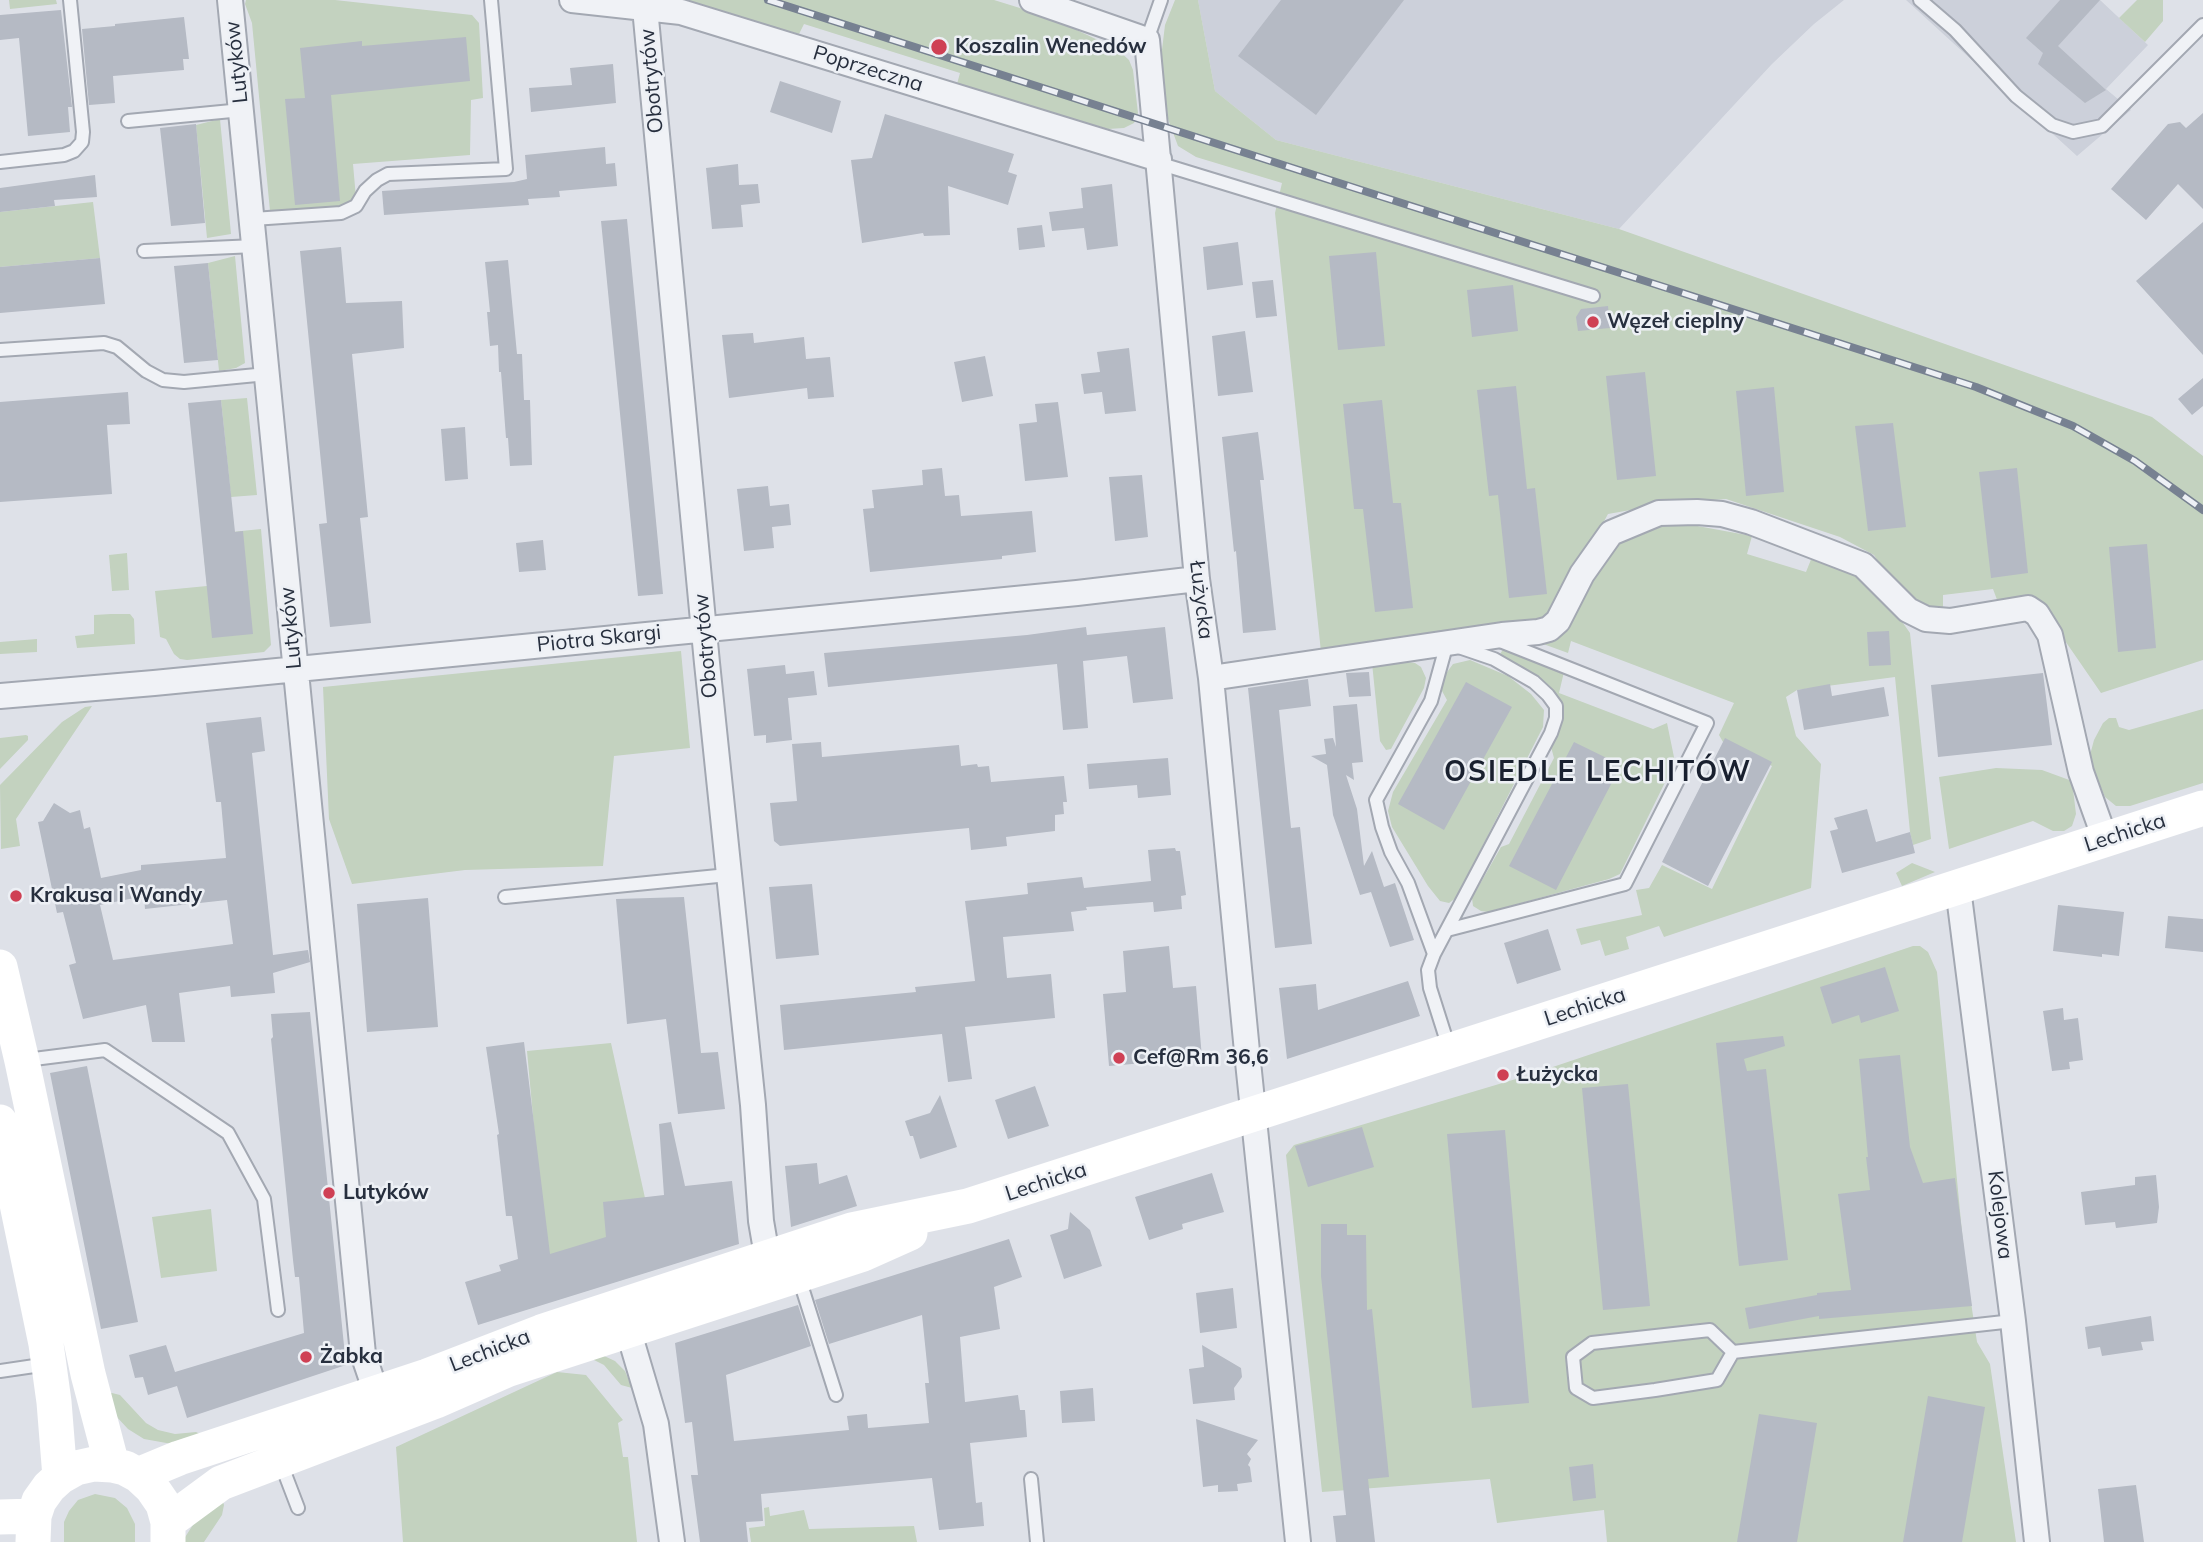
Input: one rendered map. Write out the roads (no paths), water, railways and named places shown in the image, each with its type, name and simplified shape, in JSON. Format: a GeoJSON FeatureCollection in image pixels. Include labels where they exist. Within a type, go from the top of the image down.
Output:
{"type":"FeatureCollection","features":[{"type":"Feature","properties":{"kind":"street","name":"Lutyków"},"geometry":{"type":"LineString","coordinates":[[230,0],[363,1354],[380,1407]]}},
{"type":"Feature","properties":{"kind":"street","name":"Poprzeczna"},"geometry":{"type":"LineString","coordinates":[[572,0],[681,12],[1159,161]]}},
{"type":"Feature","properties":{"kind":"street"},"geometry":{"type":"LineString","coordinates":[[1032,0],[1147,40]]}},
{"type":"Feature","properties":{"kind":"street","name":"Obotrytów"},"geometry":{"type":"LineString","coordinates":[[646,8],[761,1221],[781,1271]]}},
{"type":"Feature","properties":{"kind":"street","name":"Łużycka"},"geometry":{"type":"LineString","coordinates":[[1147,40],[1197,579],[1211,678],[1298,1542]]}},
{"type":"Feature","properties":{"kind":"street"},"geometry":{"type":"LineString","coordinates":[[1211,678],[1549,629],[1558,621],[1582,574],[1611,533],[1659,513],[1722,514],[1751,522],[1863,565],[1908,610],[1926,619],[1950,621],[2028,608],[2037,614],[2050,635],[2081,772],[2105,839]]}},
{"type":"Feature","properties":{"kind":"street","name":"Piotra Skargi"},"geometry":{"type":"LineString","coordinates":[[0,696],[1077,593],[1197,579]]}},
{"type":"Feature","properties":{"kind":"street","name":"Lechicka"},"geometry":{"type":"LineString","coordinates":[[60,1477],[76,1468],[94,1464],[125,1470],[380,1407],[436,1401],[624,1317],[781,1271],[863,1254],[968,1206],[2203,808]]}},
{"type":"Feature","properties":{"kind":"street","name":"Kolejowa"},"geometry":{"type":"LineString","coordinates":[[1958,888],[2013,1321],[2037,1542]]}},
{"type":"Feature","properties":{"kind":"street"},"geometry":{"type":"LineString","coordinates":[[0,967],[88,1374],[125,1470],[152,1488],[163,1504],[168,1532]]}},
{"type":"Feature","properties":{"kind":"street"},"geometry":{"type":"LineString","coordinates":[[0,1122],[49,1364],[60,1477],[49,1487],[22,1525]]}},
{"type":"Feature","properties":{"kind":"street"},"geometry":{"type":"LineString","coordinates":[[624,1317],[656,1424],[671,1542]]}},
{"type":"Feature","properties":{"kind":"street","name":"Lechicka"},"geometry":{"type":"LineString","coordinates":[[168,1532],[220,1483],[280,1461],[380,1407]]}},
{"type":"Feature","properties":{"kind":"lane"},"geometry":{"type":"LineString","coordinates":[[0,162],[64,155],[82,142],[70,0]]}},
{"type":"Feature","properties":{"kind":"lane"},"geometry":{"type":"LineString","coordinates":[[253,219],[341,213],[356,206],[365,191],[388,174],[506,169],[491,0]]}},
{"type":"Feature","properties":{"kind":"lane"},"geometry":{"type":"LineString","coordinates":[[1147,40],[1161,0]]}},
{"type":"Feature","properties":{"kind":"lane"},"geometry":{"type":"LineString","coordinates":[[1920,0],[1955,30],[2016,96],[2052,125],[2073,132],[2102,126],[2203,25]]}},
{"type":"Feature","properties":{"kind":"lane"},"geometry":{"type":"LineString","coordinates":[[128,121],[242,110]]}},
{"type":"Feature","properties":{"kind":"lane"},"geometry":{"type":"LineString","coordinates":[[1159,161],[1593,296]]}},
{"type":"Feature","properties":{"kind":"lane"},"geometry":{"type":"LineString","coordinates":[[144,251],[256,246]]}},
{"type":"Feature","properties":{"kind":"lane"},"geometry":{"type":"LineString","coordinates":[[0,350],[104,343],[117,346],[146,371],[163,380],[184,382],[267,374]]}},
{"type":"Feature","properties":{"kind":"lane"},"geometry":{"type":"LineString","coordinates":[[1447,930],[1625,884],[1707,723],[1490,637]]}},
{"type":"Feature","properties":{"kind":"lane"},"geometry":{"type":"LineString","coordinates":[[1434,954],[1408,883],[1391,852],[1376,800],[1431,701],[1447,643],[1494,659],[1514,670],[1534,682],[1556,706],[1556,718],[1550,733],[1434,954],[1429,970],[1430,988],[1450,1051]]}},
{"type":"Feature","properties":{"kind":"lane"},"geometry":{"type":"LineString","coordinates":[[505,897],[728,875]]}},
{"type":"Feature","properties":{"kind":"lane"},"geometry":{"type":"LineString","coordinates":[[22,1061],[105,1051],[229,1133],[264,1199],[278,1310]]}},
{"type":"Feature","properties":{"kind":"lane"},"geometry":{"type":"LineString","coordinates":[[781,1271],[836,1395]]}},
{"type":"Feature","properties":{"kind":"lane"},"geometry":{"type":"LineString","coordinates":[[1733,1352],[2013,1321]]}},
{"type":"Feature","properties":{"kind":"lane"},"geometry":{"type":"LineString","coordinates":[[1710,1330],[1733,1352],[1717,1380],[1593,1398],[1576,1388],[1573,1357],[1591,1343],[1710,1330]]}},
{"type":"Feature","properties":{"kind":"lane"},"geometry":{"type":"LineString","coordinates":[[0,1371],[49,1364]]}},
{"type":"Feature","properties":{"kind":"lane"},"geometry":{"type":"LineString","coordinates":[[280,1461],[298,1508]]}},
{"type":"Feature","properties":{"kind":"lane"},"geometry":{"type":"LineString","coordinates":[[1031,1479],[1037,1542]]}},
{"type":"Feature","properties":{"kind":"railway"},"geometry":{"type":"LineString","coordinates":[[768,0],[1976,387],[2073,426],[2135,461],[2203,510]]}},
{"type":"Feature","properties":{"kind":"place","name":"Koszalin Wenedów"},"geometry":{"type":"Point","coordinates":[939,47]}},
{"type":"Feature","properties":{"kind":"place","name":"Węzeł cieplny"},"geometry":{"type":"Point","coordinates":[1593,322]}},
{"type":"Feature","properties":{"kind":"place","name":"Krakusa i Wandy"},"geometry":{"type":"Point","coordinates":[16,896]}},
{"type":"Feature","properties":{"kind":"place","name":"Cef@Rm 36,6"},"geometry":{"type":"Point","coordinates":[1119,1058]}},
{"type":"Feature","properties":{"kind":"place","name":"Łużycka"},"geometry":{"type":"Point","coordinates":[1503,1075]}},
{"type":"Feature","properties":{"kind":"place","name":"Lutyków"},"geometry":{"type":"Point","coordinates":[329,1193]}},
{"type":"Feature","properties":{"kind":"place","name":"Żabka"},"geometry":{"type":"Point","coordinates":[306,1357]}},
{"type":"Feature","properties":{"kind":"district","name":"OSIEDLE LECHITÓW"},"geometry":{"type":"Point","coordinates":[1598,773]}}]}
